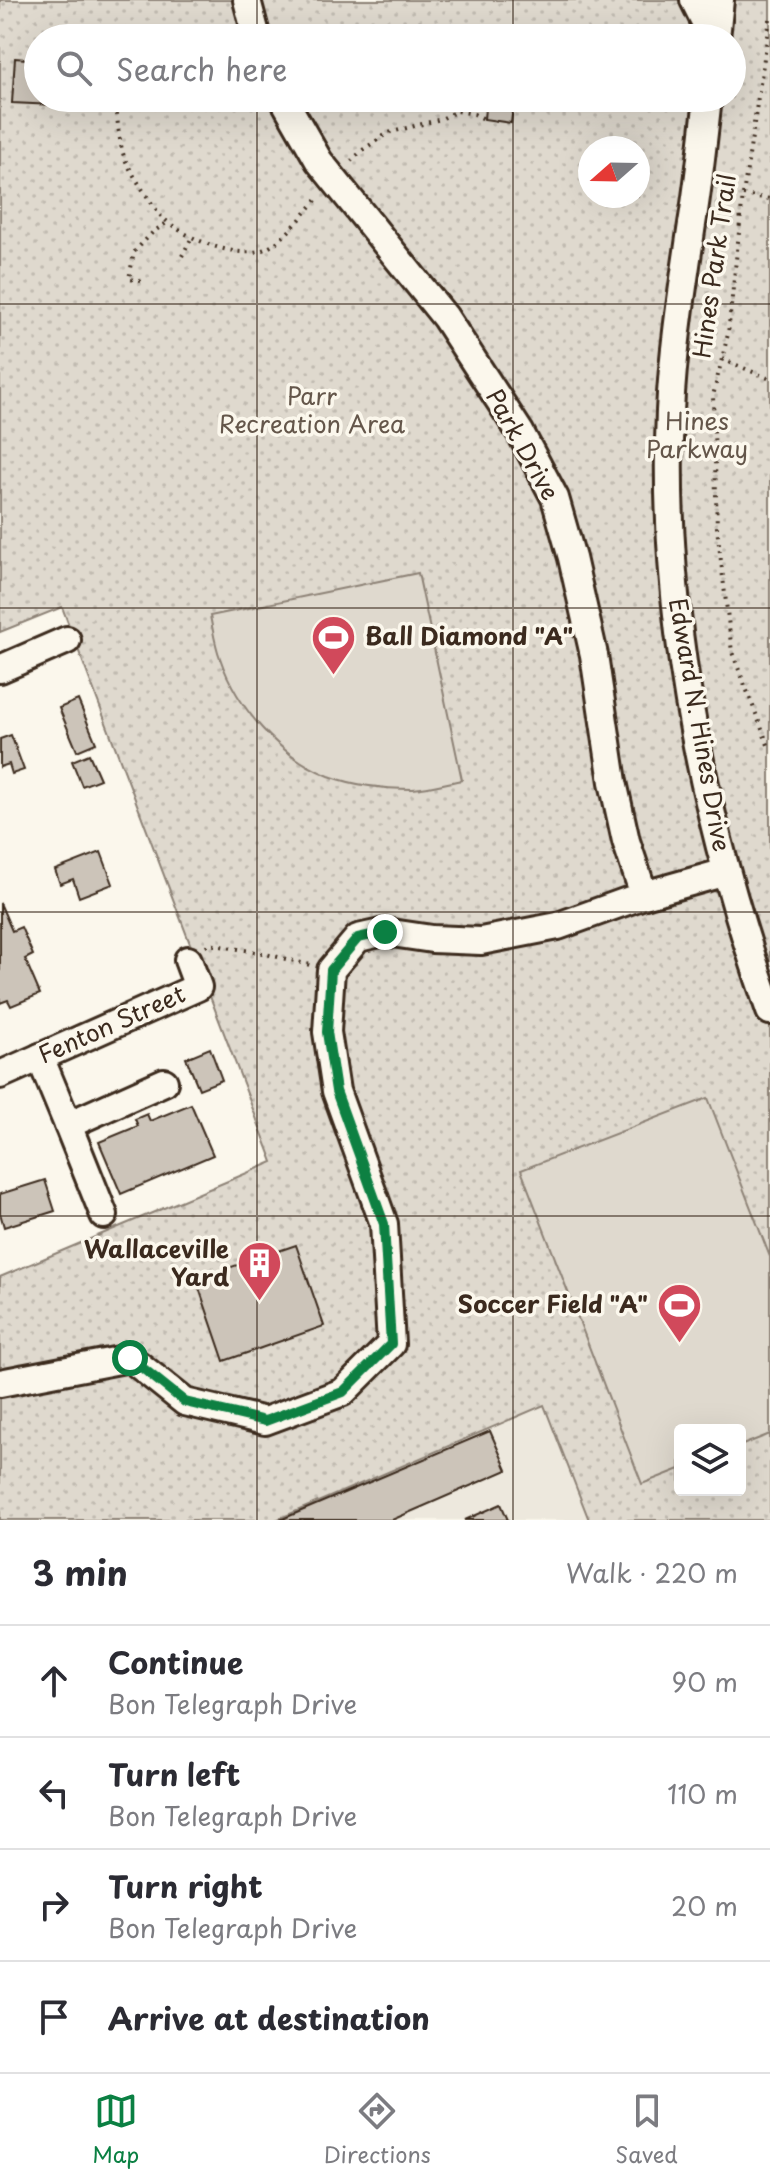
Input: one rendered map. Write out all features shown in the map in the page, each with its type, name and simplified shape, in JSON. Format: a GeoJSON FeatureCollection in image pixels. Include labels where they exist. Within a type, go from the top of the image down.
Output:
{"type":"FeatureCollection","features":[{"type":"Feature","properties":{"kind":"street"},"geometry":{"type":"LineString","coordinates":[[247,0],[253,24]]}},
{"type":"Feature","properties":{"kind":"street"},"geometry":{"type":"LineString","coordinates":[[694,0],[707,24]]}},
{"type":"Feature","properties":{"kind":"street"},"geometry":{"type":"LineString","coordinates":[[716,24],[720,0]]}},
{"type":"Feature","properties":{"kind":"street","name":"Park Drive"},"geometry":{"type":"LineString","coordinates":[[291,112],[319,161],[445,317],[520,432],[555,498],[594,655],[613,782],[626,841],[644,895]]}},
{"type":"Feature","properties":{"kind":"street","name":"Edward N. Hines Drive"},"geometry":{"type":"LineString","coordinates":[[706,112],[676,335],[670,411],[669,488],[674,583],[683,663],[703,774],[726,872],[770,1011]]}},
{"type":"Feature","properties":{"kind":"street"},"geometry":{"type":"LineString","coordinates":[[0,669],[67,640]]}},
{"type":"Feature","properties":{"kind":"street"},"geometry":{"type":"LineString","coordinates":[[0,1383],[130,1358],[185,1402],[265,1421],[343,1392],[391,1344],[384,1224],[336,1091],[327,1032],[331,970],[358,938],[385,932],[432,939],[481,941],[558,926],[644,895],[726,872]]}},
{"type":"Feature","properties":{"kind":"street","name":"Fenton Street"},"geometry":{"type":"LineString","coordinates":[[0,1075],[198,987],[188,960]]}},
{"type":"Feature","properties":{"kind":"street"},"geometry":{"type":"LineString","coordinates":[[40,1057],[104,1215]]}},
{"type":"Feature","properties":{"kind":"street"},"geometry":{"type":"LineString","coordinates":[[68,1125],[164,1082]]}},
{"type":"Feature","properties":{"kind":"path","name":"Hines Park Trail"},"geometry":{"type":"LineString","coordinates":[[770,19],[743,195],[728,334],[713,396],[717,528],[732,652],[770,750]]}},
{"type":"Feature","properties":{"kind":"path"},"geometry":{"type":"LineString","coordinates":[[117,112],[125,159],[160,216],[212,246],[244,253],[265,249],[291,229],[364,149],[388,133],[441,119],[455,112]]}},
{"type":"Feature","properties":{"kind":"path"},"geometry":{"type":"LineString","coordinates":[[463,112],[484,119]]}},
{"type":"Feature","properties":{"kind":"path"},"geometry":{"type":"LineString","coordinates":[[743,195],[770,199]]}},
{"type":"Feature","properties":{"kind":"path"},"geometry":{"type":"LineString","coordinates":[[141,281],[129,279],[134,252],[153,232],[168,222]]}},
{"type":"Feature","properties":{"kind":"path"},"geometry":{"type":"LineString","coordinates":[[182,256],[192,237]]}},
{"type":"Feature","properties":{"kind":"path"},"geometry":{"type":"LineString","coordinates":[[722,359],[770,379]]}},
{"type":"Feature","properties":{"kind":"path"},"geometry":{"type":"LineString","coordinates":[[188,960],[209,944],[319,967]]}},
{"type":"Feature","properties":{"kind":"shaded area"},"geometry":{"type":"Polygon","coordinates":[[[544,1405],[589,1520],[276,1520],[544,1405]]]}},
{"type":"Feature","properties":{"kind":"green space","name":"Parr Recreation Area"},"geometry":{"type":"Polygon","coordinates":[[[0,0],[770,0],[770,1520],[589,1520],[544,1405],[276,1520],[0,1520],[0,1277],[273,1162],[62,607],[0,632],[0,0]]]}},
{"type":"Feature","properties":{"kind":"green space","name":"Ball Diamond \"A\""},"geometry":{"type":"Polygon","coordinates":[[[418,573],[462,780],[402,789],[360,785],[329,776],[293,756],[249,712],[237,695],[218,653],[210,616],[418,573]]]}},
{"type":"Feature","properties":{"kind":"green space","name":"Soccer Field \"A\""},"geometry":{"type":"Polygon","coordinates":[[[708,1098],[770,1257],[770,1434],[746,1444],[746,1424],[674,1424],[674,1471],[642,1484],[521,1170],[708,1098]]]}},
{"type":"Feature","properties":{"kind":"building"},"geometry":{"type":"Polygon","coordinates":[[[15,58],[24,59],[24,104],[12,103],[15,58]]]}},
{"type":"Feature","properties":{"kind":"building"},"geometry":{"type":"Polygon","coordinates":[[[485,112],[512,112],[511,123],[484,119],[485,112]]]}},
{"type":"Feature","properties":{"kind":"building"},"geometry":{"type":"Polygon","coordinates":[[[78,700],[96,743],[77,751],[59,708],[78,700]]]}},
{"type":"Feature","properties":{"kind":"building"},"geometry":{"type":"Polygon","coordinates":[[[11,735],[24,770],[12,774],[9,764],[0,767],[0,739],[11,735]]]}},
{"type":"Feature","properties":{"kind":"building"},"geometry":{"type":"Polygon","coordinates":[[[89,754],[100,779],[82,786],[72,761],[89,754]]]}},
{"type":"Feature","properties":{"kind":"building"},"geometry":{"type":"Polygon","coordinates":[[[101,852],[113,884],[79,897],[73,879],[60,884],[55,870],[101,852]]]}},
{"type":"Feature","properties":{"kind":"building"},"geometry":{"type":"Polygon","coordinates":[[[0,903],[12,931],[21,927],[33,955],[25,959],[40,994],[11,1006],[8,1000],[0,1003],[0,903]]]}},
{"type":"Feature","properties":{"kind":"building"},"geometry":{"type":"Polygon","coordinates":[[[210,1048],[222,1080],[199,1089],[186,1058],[210,1048]]]}},
{"type":"Feature","properties":{"kind":"building"},"geometry":{"type":"Polygon","coordinates":[[[191,1104],[213,1155],[121,1194],[99,1142],[138,1126],[135,1119],[147,1114],[150,1121],[191,1104]]]}},
{"type":"Feature","properties":{"kind":"building"},"geometry":{"type":"Polygon","coordinates":[[[45,1180],[55,1211],[4,1227],[0,1194],[45,1180]]]}},
{"type":"Feature","properties":{"kind":"building","name":"Wallaceville Yard"},"geometry":{"type":"Polygon","coordinates":[[[296,1245],[324,1326],[224,1361],[196,1279],[296,1245]]]}},
{"type":"Feature","properties":{"kind":"building"},"geometry":{"type":"Polygon","coordinates":[[[490,1431],[507,1470],[392,1520],[280,1520],[490,1431]]]}},
{"type":"Feature","properties":{"kind":"building"},"geometry":{"type":"Polygon","coordinates":[[[501,1504],[508,1520],[465,1520],[501,1504]]]}},
{"type":"Feature","properties":{"kind":"place","name":"Ball Diamond \"A\""},"geometry":{"type":"Point","coordinates":[334,676]}},
{"type":"Feature","properties":{"kind":"place","name":"Wallaceville Yard"},"geometry":{"type":"Point","coordinates":[260,1303]}},
{"type":"Feature","properties":{"kind":"place","name":"Soccer Field \"A\""},"geometry":{"type":"Point","coordinates":[679,1344]}},
{"type":"Feature","properties":{"kind":"route"},"geometry":{"type":"LineString","coordinates":[[130,1358],[185,1402],[265,1421],[343,1392],[391,1344],[384,1224],[336,1091],[327,1032],[331,970],[358,938],[385,932]]}},
{"type":"Feature","properties":{"kind":"park label","name":"Hines Parkway"},"geometry":{"type":"Point","coordinates":[697,436]}}]}
